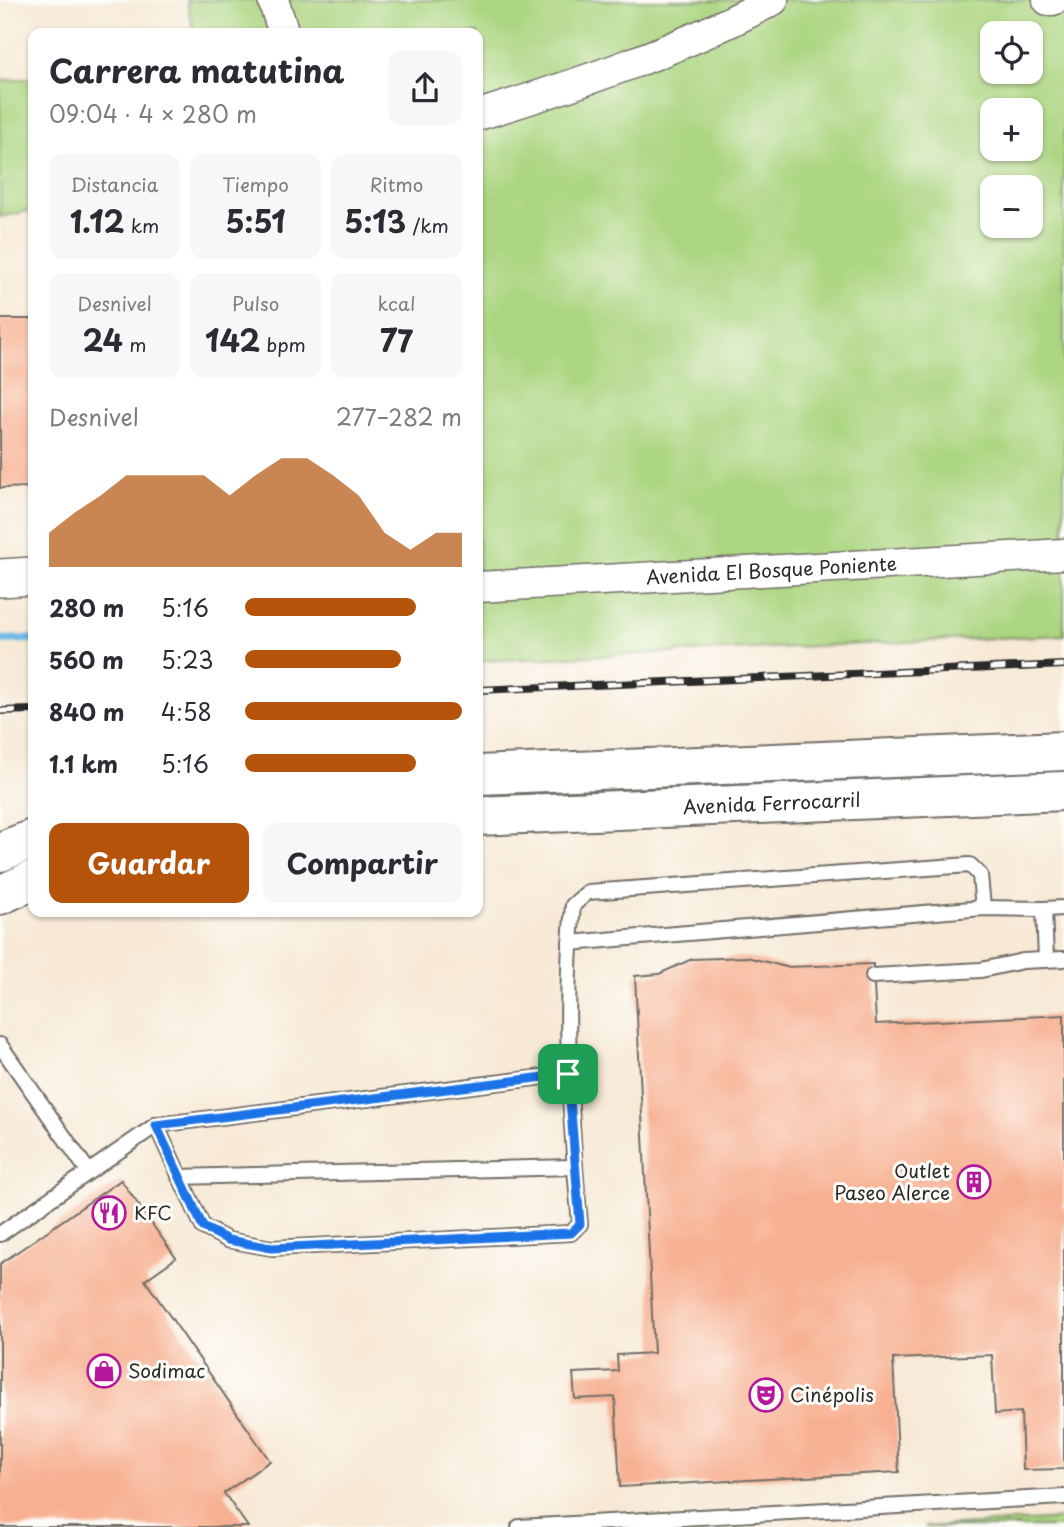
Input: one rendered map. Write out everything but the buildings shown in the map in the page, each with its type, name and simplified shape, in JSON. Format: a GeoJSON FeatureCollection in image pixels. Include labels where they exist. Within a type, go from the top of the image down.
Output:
{"type":"FeatureCollection","features":[{"type":"Feature","properties":{"kind":"main road","name":"Avenida Ferrocarril"},"geometry":{"type":"LineString","coordinates":[[483,775],[1064,751]]}},
{"type":"Feature","properties":{"kind":"main road","name":"Avenida Ferrocarril"},"geometry":{"type":"LineString","coordinates":[[483,816],[1064,790]]}},
{"type":"Feature","properties":{"kind":"main road"},"geometry":{"type":"LineString","coordinates":[[0,852],[28,841]]}},
{"type":"Feature","properties":{"kind":"main road"},"geometry":{"type":"LineString","coordinates":[[0,895],[28,882]]}},
{"type":"Feature","properties":{"kind":"street"},"geometry":{"type":"LineString","coordinates":[[274,0],[282,28]]}},
{"type":"Feature","properties":{"kind":"street"},"geometry":{"type":"LineString","coordinates":[[483,113],[589,81],[744,16],[773,0]]}},
{"type":"Feature","properties":{"kind":"street","name":"Avenida El Bosque Poniente"},"geometry":{"type":"LineString","coordinates":[[483,587],[1064,554]]}},
{"type":"Feature","properties":{"kind":"street"},"geometry":{"type":"LineString","coordinates":[[0,578],[28,576]]}},
{"type":"Feature","properties":{"kind":"lane"},"geometry":{"type":"LineString","coordinates":[[156,1125],[203,1227],[228,1240],[272,1248],[571,1233],[580,1224],[568,1074],[570,943],[573,905],[589,892],[970,865],[980,875],[983,908]]}},
{"type":"Feature","properties":{"kind":"lane"},"geometry":{"type":"LineString","coordinates":[[570,943],[983,908],[1064,908]]}},
{"type":"Feature","properties":{"kind":"lane"},"geometry":{"type":"LineString","coordinates":[[1044,909],[1046,959]]}},
{"type":"Feature","properties":{"kind":"lane"},"geometry":{"type":"LineString","coordinates":[[873,976],[981,970],[1046,959],[1064,959]]}},
{"type":"Feature","properties":{"kind":"lane"},"geometry":{"type":"LineString","coordinates":[[0,1045],[88,1171]]}},
{"type":"Feature","properties":{"kind":"lane"},"geometry":{"type":"LineString","coordinates":[[0,1234],[156,1125],[568,1074]]}},
{"type":"Feature","properties":{"kind":"lane"},"geometry":{"type":"LineString","coordinates":[[178,1177],[574,1167]]}},
{"type":"Feature","properties":{"kind":"lane"},"geometry":{"type":"LineString","coordinates":[[519,1527],[1064,1497]]}},
{"type":"Feature","properties":{"kind":"green space"},"geometry":{"type":"Polygon","coordinates":[[[187,0],[1064,0],[1064,635],[483,661],[483,28],[193,28],[187,0]]]}},
{"type":"Feature","properties":{"kind":"green space"},"geometry":{"type":"Polygon","coordinates":[[[28,78],[28,211],[0,217],[0,81],[28,78]]]}},
{"type":"Feature","properties":{"kind":"green space"},"geometry":{"type":"Polygon","coordinates":[[[1064,1519],[1064,1527],[924,1527],[1064,1519]]]}},
{"type":"Feature","properties":{"kind":"waterway"},"geometry":{"type":"LineString","coordinates":[[0,640],[28,639]]}},
{"type":"Feature","properties":{"kind":"railway"},"geometry":{"type":"LineString","coordinates":[[483,690],[1064,665]]}},
{"type":"Feature","properties":{"kind":"railway"},"geometry":{"type":"LineString","coordinates":[[0,711],[28,710]]}},
{"type":"Feature","properties":{"kind":"place","name":"Outlet Paseo Alerce"},"geometry":{"type":"Point","coordinates":[974,1182]}},
{"type":"Feature","properties":{"kind":"place","name":"KFC"},"geometry":{"type":"Point","coordinates":[109,1213]}},
{"type":"Feature","properties":{"kind":"place","name":"Sodimac"},"geometry":{"type":"Point","coordinates":[104,1371]}},
{"type":"Feature","properties":{"kind":"place","name":"Cinépolis"},"geometry":{"type":"Point","coordinates":[766,1395]}},
{"type":"Feature","properties":{"kind":"route"},"geometry":{"type":"LineString","coordinates":[[568,1074],[580,1224],[571,1233],[272,1248],[228,1240],[203,1227],[156,1125],[360,1101],[568,1074]]}}]}
